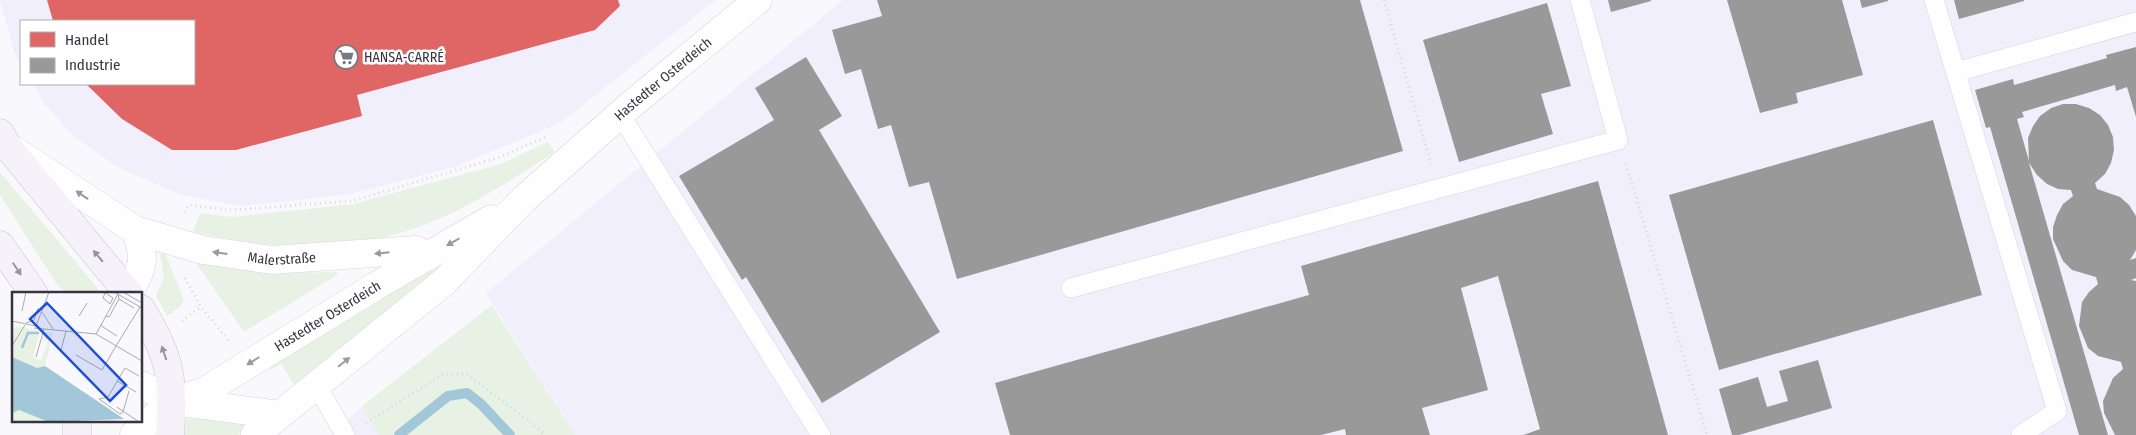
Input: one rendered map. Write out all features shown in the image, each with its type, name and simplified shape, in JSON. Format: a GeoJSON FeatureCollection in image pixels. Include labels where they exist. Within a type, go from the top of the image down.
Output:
{"type":"FeatureCollection","features":[{"type":"Feature","properties":{"kind":"main road","name":"Malerstraße"},"geometry":{"type":"LineString","coordinates":[[4,140],[128,292]]}},
{"type":"Feature","properties":{"kind":"main road"},"geometry":{"type":"LineString","coordinates":[[0,245],[33,292]]}},
{"type":"Feature","properties":{"kind":"main road","name":"Malerstraße"},"geometry":{"type":"LineString","coordinates":[[142,312],[159,338],[171,376],[173,401],[170,435]]}},
{"type":"Feature","properties":{"kind":"main road"},"geometry":{"type":"LineString","coordinates":[[77,422],[77,435]]}},
{"type":"Feature","properties":{"kind":"street","name":"Hastedter Osterdeich"},"geometry":{"type":"LineString","coordinates":[[255,435],[444,282],[524,199],[620,114],[757,0]]}},
{"type":"Feature","properties":{"kind":"street","name":"Malerstraße"},"geometry":{"type":"LineString","coordinates":[[4,140],[135,230],[171,242],[202,250],[272,260],[416,250],[429,256]]}},
{"type":"Feature","properties":{"kind":"street","name":"Hastedter Osterdeich"},"geometry":{"type":"LineString","coordinates":[[134,435],[173,401],[203,392],[367,291],[524,199]]}},
{"type":"Feature","properties":{"kind":"street"},"geometry":{"type":"LineString","coordinates":[[134,292],[143,264],[140,243],[135,230]]}},
{"type":"Feature","properties":{"kind":"street"},"geometry":{"type":"LineString","coordinates":[[142,386],[173,401],[279,415]]}},
{"type":"Feature","properties":{"kind":"lane"},"geometry":{"type":"LineString","coordinates":[[1071,288],[1618,140],[1580,0]]}},
{"type":"Feature","properties":{"kind":"lane"},"geometry":{"type":"LineString","coordinates":[[1934,0],[2057,410],[2021,435]]}},
{"type":"Feature","properties":{"kind":"lane"},"geometry":{"type":"LineString","coordinates":[[1956,72],[2136,22]]}},
{"type":"Feature","properties":{"kind":"lane"},"geometry":{"type":"LineString","coordinates":[[620,114],[820,435]]}},
{"type":"Feature","properties":{"kind":"lane"},"geometry":{"type":"LineString","coordinates":[[316,384],[345,435]]}},
{"type":"Feature","properties":{"kind":"path"},"geometry":{"type":"LineString","coordinates":[[1384,0],[1438,189]]}},
{"type":"Feature","properties":{"kind":"path"},"geometry":{"type":"LineString","coordinates":[[171,242],[188,205],[232,210],[352,201],[500,157],[553,134]]}},
{"type":"Feature","properties":{"kind":"path"},"geometry":{"type":"LineString","coordinates":[[1618,140],[1707,435]]}},
{"type":"Feature","properties":{"kind":"path"},"geometry":{"type":"LineString","coordinates":[[363,425],[444,374],[467,374],[546,435]]}},
{"type":"Feature","properties":{"kind":"shaded area"},"geometry":{"type":"Polygon","coordinates":[[[0,0],[716,0],[560,123],[455,167],[351,194],[242,206],[181,195],[119,168],[73,136],[45,104],[34,85],[195,85],[195,20],[20,20],[20,62],[15,54],[0,0]]]}},
{"type":"Feature","properties":{"kind":"shaded area"},"geometry":{"type":"Polygon","coordinates":[[[843,0],[2136,0],[2136,435],[575,435],[486,293],[843,0]]]}},
{"type":"Feature","properties":{"kind":"shaded area"},"geometry":{"type":"Polygon","coordinates":[[[362,406],[378,435],[331,435],[362,406]]]}},
{"type":"Feature","properties":{"kind":"green space"},"geometry":{"type":"Polygon","coordinates":[[[548,142],[555,152],[461,209],[421,226],[374,240],[349,244],[297,246],[245,241],[193,232],[200,213],[232,217],[353,204],[501,164],[548,142]]]}},
{"type":"Feature","properties":{"kind":"green space"},"geometry":{"type":"Polygon","coordinates":[[[0,172],[101,292],[66,292],[58,286],[0,195],[0,172]]]}},
{"type":"Feature","properties":{"kind":"green space"},"geometry":{"type":"Polygon","coordinates":[[[165,253],[184,300],[181,306],[167,316],[156,296],[164,278],[160,254],[165,253]]]}},
{"type":"Feature","properties":{"kind":"green space"},"geometry":{"type":"Polygon","coordinates":[[[450,257],[304,379],[294,385],[281,364],[271,370],[268,364],[450,257]]]}},
{"type":"Feature","properties":{"kind":"green space"},"geometry":{"type":"Polygon","coordinates":[[[194,260],[265,270],[337,272],[337,275],[244,332],[194,260]]]}},
{"type":"Feature","properties":{"kind":"green space"},"geometry":{"type":"Polygon","coordinates":[[[492,305],[575,435],[378,435],[362,406],[492,305]]]}},
{"type":"Feature","properties":{"kind":"green space"},"geometry":{"type":"Polygon","coordinates":[[[192,415],[256,420],[238,435],[185,435],[186,420],[192,415]]]}},
{"type":"Feature","properties":{"kind":"building: Handel","name":"HANSA-CARRÉ"},"geometry":{"type":"Polygon","coordinates":[[[47,0],[618,0],[620,6],[595,30],[357,95],[362,116],[236,150],[172,150],[122,119],[87,85],[195,85],[195,20],[53,20],[47,0]]]}},
{"type":"Feature","properties":{"kind":"building: Industrie"},"geometry":{"type":"Polygon","coordinates":[[[877,0],[1360,0],[1403,151],[957,279],[929,182],[909,187],[891,125],[878,129],[861,69],[845,74],[832,30],[882,16],[877,0]]]}},
{"type":"Feature","properties":{"kind":"building: Industrie"},"geometry":{"type":"Polygon","coordinates":[[[1608,0],[1651,0],[1651,1],[1611,12],[1608,0]]]}},
{"type":"Feature","properties":{"kind":"building: Industrie"},"geometry":{"type":"Polygon","coordinates":[[[1727,0],[1842,0],[1863,75],[1796,93],[1798,103],[1760,113],[1727,0]]]}},
{"type":"Feature","properties":{"kind":"building: Industrie"},"geometry":{"type":"Polygon","coordinates":[[[1860,0],[1888,0],[1888,1],[1862,8],[1860,0]]]}},
{"type":"Feature","properties":{"kind":"building: Industrie"},"geometry":{"type":"Polygon","coordinates":[[[1954,0],[2024,0],[2024,1],[1959,19],[1954,0]]]}},
{"type":"Feature","properties":{"kind":"building: Industrie"},"geometry":{"type":"Polygon","coordinates":[[[1547,3],[1571,86],[1541,94],[1553,134],[1459,162],[1423,40],[1547,3]]]}},
{"type":"Feature","properties":{"kind":"building: Industrie"},"geometry":{"type":"Polygon","coordinates":[[[2136,47],[2136,117],[2127,87],[2116,91],[2115,85],[2022,112],[2024,117],[2017,119],[2029,161],[2028,138],[2040,116],[2051,108],[2063,104],[2076,104],[2089,108],[2100,115],[2108,125],[2113,137],[2114,150],[2111,163],[2105,174],[2095,183],[2097,189],[2120,197],[2129,205],[2136,216],[2136,250],[2130,260],[2136,258],[2136,278],[2131,280],[2136,281],[2136,435],[2115,435],[2104,413],[2103,401],[2113,378],[2123,369],[2121,362],[2098,356],[2088,348],[2079,326],[2082,302],[2098,284],[2096,277],[2072,270],[2063,261],[2053,239],[2053,227],[2057,215],[2063,204],[2073,196],[2071,190],[2058,189],[2047,184],[2037,175],[2029,163],[2108,435],[2079,435],[1990,127],[1986,128],[1975,90],[2013,79],[2014,85],[2107,58],[2106,55],[2136,47]]]}},
{"type":"Feature","properties":{"kind":"building: Industrie"},"geometry":{"type":"Polygon","coordinates":[[[806,57],[842,116],[819,130],[940,332],[822,403],[746,277],[742,280],[679,176],[774,120],[755,88],[806,57]]]}},
{"type":"Feature","properties":{"kind":"building: Industrie"},"geometry":{"type":"Polygon","coordinates":[[[1933,120],[1982,295],[1719,370],[1669,195],[1933,120]]]}},
{"type":"Feature","properties":{"kind":"building: Industrie"},"geometry":{"type":"Polygon","coordinates":[[[1598,181],[1668,435],[1523,435],[1540,429],[1498,276],[1461,288],[1488,390],[1422,408],[1430,435],[1346,435],[1345,429],[1321,435],[1010,435],[995,383],[1309,295],[1301,266],[1598,181]]]}},
{"type":"Feature","properties":{"kind":"building: Industrie"},"geometry":{"type":"Polygon","coordinates":[[[1818,360],[1832,408],[1739,435],[1732,435],[1719,389],[1758,377],[1767,407],[1788,401],[1779,371],[1818,360]]]}},
{"type":"Feature","properties":{"kind":"waterway"},"geometry":{"type":"LineString","coordinates":[[399,435],[448,396],[467,393],[481,404],[510,435]]}},
{"type":"Feature","properties":{"kind":"place","name":"HANSA-CARRÉ"},"geometry":{"type":"Point","coordinates":[346,57]}}]}
